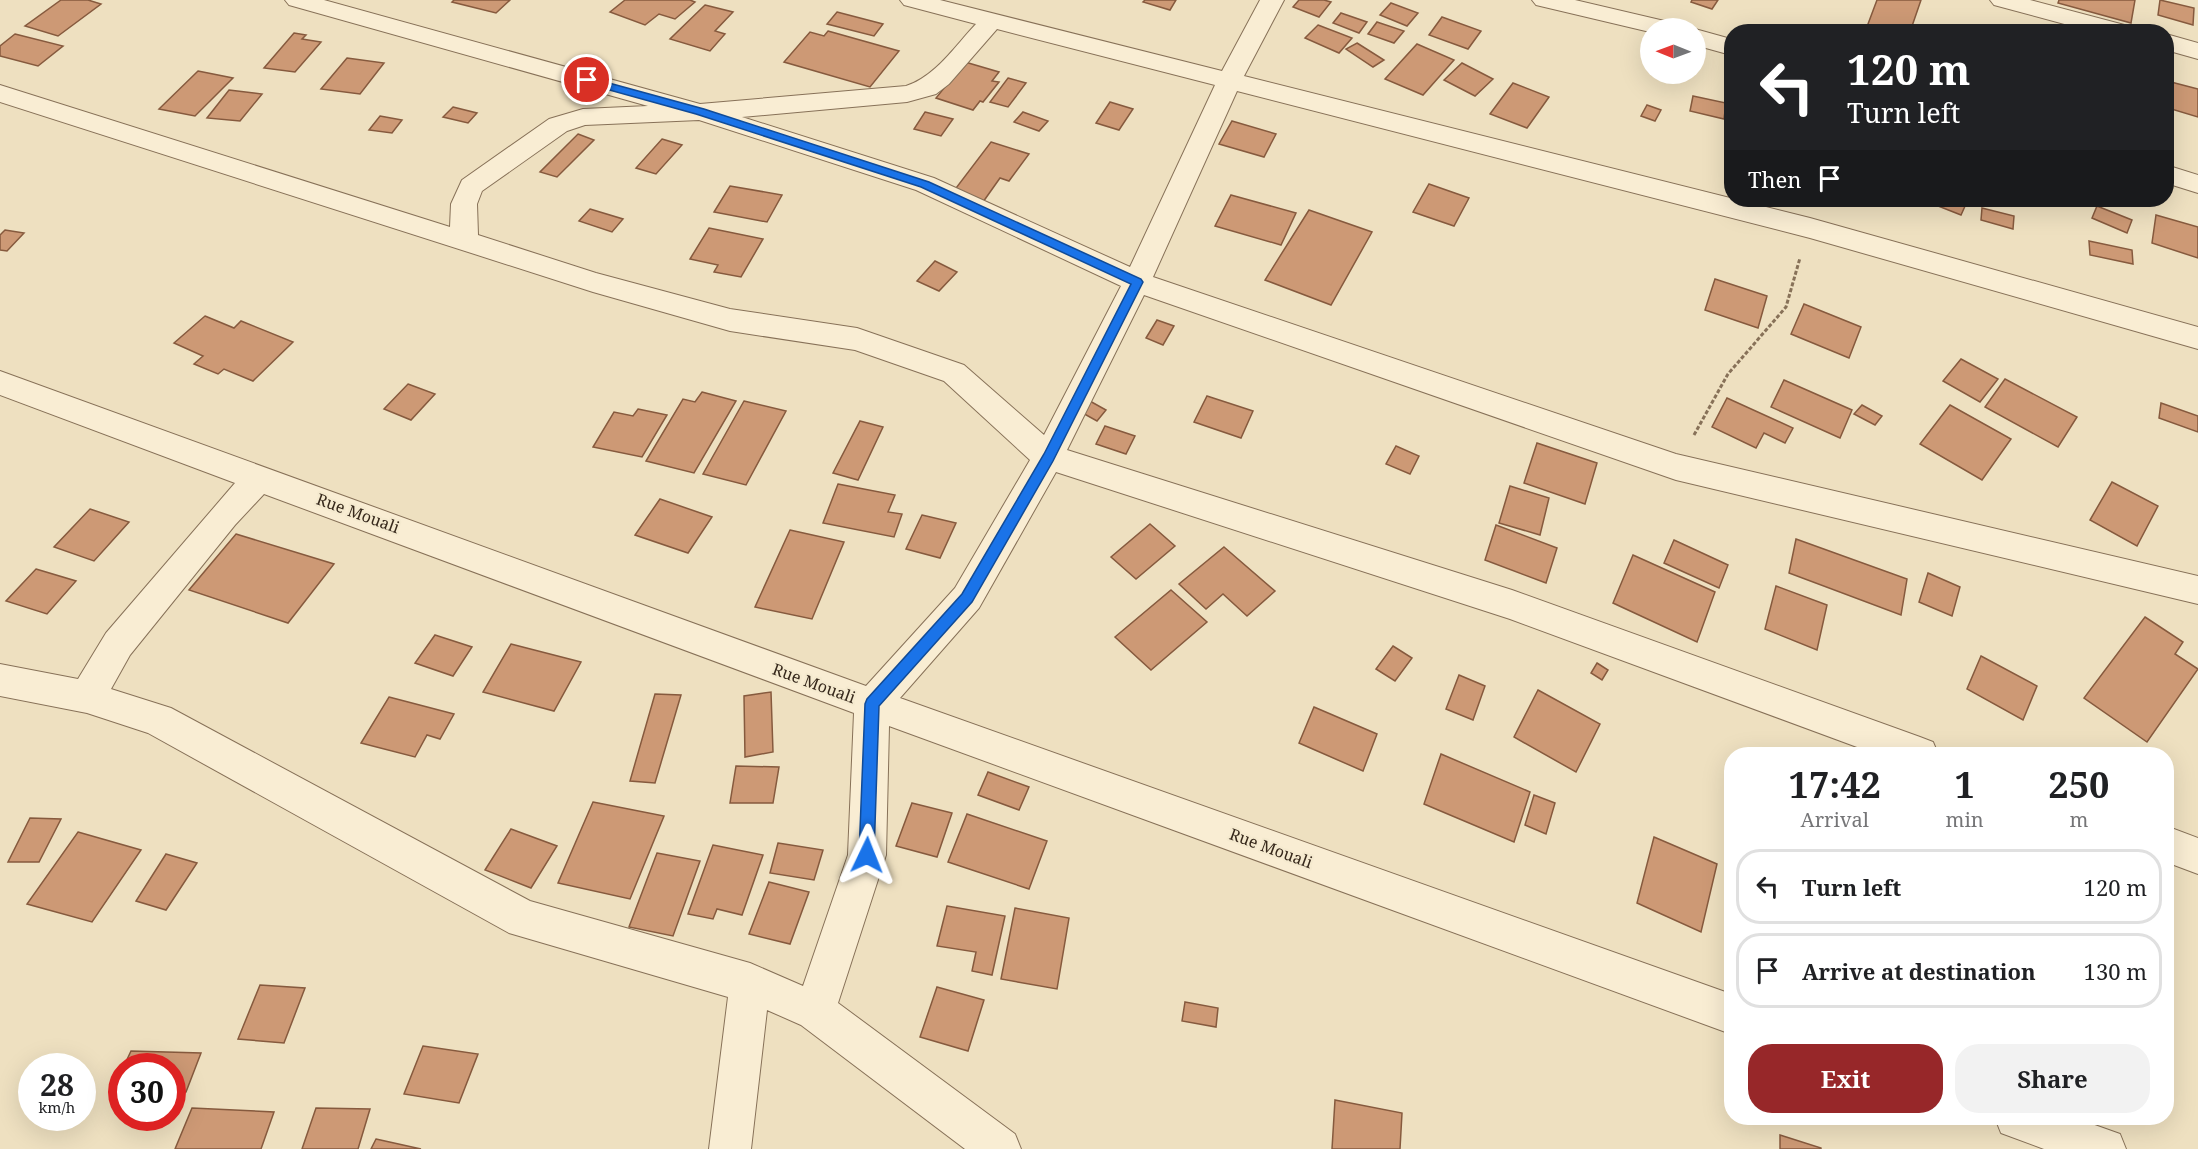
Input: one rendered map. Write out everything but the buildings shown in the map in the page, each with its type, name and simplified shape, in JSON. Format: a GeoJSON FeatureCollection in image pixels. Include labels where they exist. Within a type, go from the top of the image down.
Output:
{"type":"FeatureCollection","features":[{"type":"Feature","properties":{"kind":"street"},"geometry":{"type":"LineString","coordinates":[[297,0],[700,112],[925,184],[1137,282],[1676,466],[2198,590]]}},
{"type":"Feature","properties":{"kind":"street"},"geometry":{"type":"LineString","coordinates":[[912,0],[1724,206]]}},
{"type":"Feature","properties":{"kind":"street"},"geometry":{"type":"LineString","coordinates":[[815,1011],[867,855],[872,704],[967,598],[1048,457],[1137,282],[1229,81],[1272,0]]}},
{"type":"Feature","properties":{"kind":"street"},"geometry":{"type":"LineString","coordinates":[[1544,0],[1640,22]]}},
{"type":"Feature","properties":{"kind":"street"},"geometry":{"type":"LineString","coordinates":[[2002,0],[2094,24]]}},
{"type":"Feature","properties":{"kind":"street"},"geometry":{"type":"LineString","coordinates":[[464,242],[464,204],[471,186],[558,125],[583,117],[700,112],[907,94],[927,88],[940,78],[992,20]]}},
{"type":"Feature","properties":{"kind":"street"},"geometry":{"type":"LineString","coordinates":[[1706,39],[1724,45]]}},
{"type":"Feature","properties":{"kind":"street"},"geometry":{"type":"LineString","coordinates":[[2174,44],[2198,51]]}},
{"type":"Feature","properties":{"kind":"street"},"geometry":{"type":"LineString","coordinates":[[0,93],[593,282],[730,320],[857,339],[954,373],[1048,457],[1512,605],[1901,747]]}},
{"type":"Feature","properties":{"kind":"street"},"geometry":{"type":"LineString","coordinates":[[2174,176],[2198,184]]}},
{"type":"Feature","properties":{"kind":"street"},"geometry":{"type":"LineString","coordinates":[[1727,207],[1810,228],[2198,338]]}},
{"type":"Feature","properties":{"kind":"street","name":"Rue Mouali"},"geometry":{"type":"LineString","coordinates":[[0,383],[872,704],[1724,1011]]}},
{"type":"Feature","properties":{"kind":"street"},"geometry":{"type":"LineString","coordinates":[[87,697],[118,644],[224,516],[260,477]]}},
{"type":"Feature","properties":{"kind":"street"},"geometry":{"type":"LineString","coordinates":[[0,680],[87,697],[158,720],[523,919],[750,983],[815,1011],[1000,1149]]}},
{"type":"Feature","properties":{"kind":"street"},"geometry":{"type":"LineString","coordinates":[[2174,847],[2198,856]]}},
{"type":"Feature","properties":{"kind":"street"},"geometry":{"type":"LineString","coordinates":[[729,1149],[750,983]]}},
{"type":"Feature","properties":{"kind":"street"},"geometry":{"type":"LineString","coordinates":[[2036,1125],[2105,1149]]}},
{"type":"Feature","properties":{"kind":"path"},"geometry":{"type":"LineString","coordinates":[[1676,466],[1728,375],[1786,307],[1810,228]]}},
{"type":"Feature","properties":{"kind":"route"},"geometry":{"type":"LineString","coordinates":[[587,80],[700,112],[925,184],[1137,282],[1048,457],[967,598],[872,704],[867,855]]}}]}
